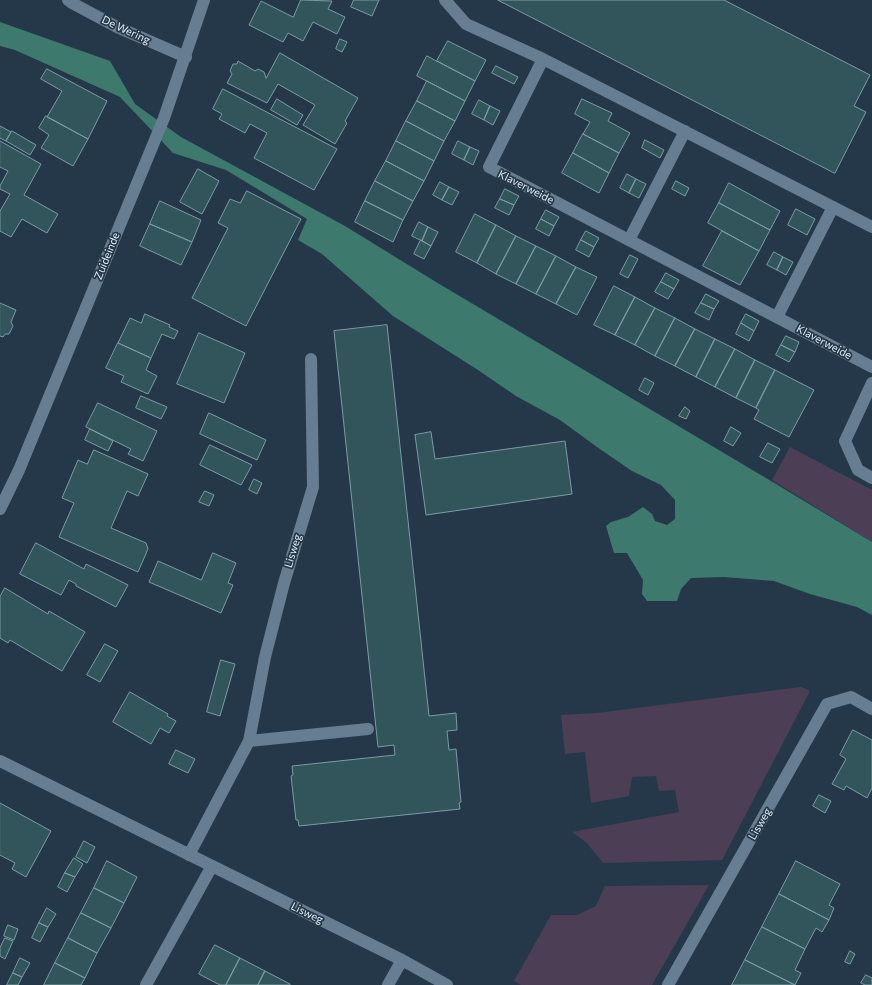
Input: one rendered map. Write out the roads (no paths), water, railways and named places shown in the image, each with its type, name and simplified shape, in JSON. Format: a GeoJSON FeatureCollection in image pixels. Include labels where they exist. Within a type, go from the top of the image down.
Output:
{"type":"FeatureCollection","features":[{"type":"Feature","properties":{"kind":"street","name":"De Wering"},"geometry":{"type":"LineString","coordinates":[[68,0],[117,27],[186,56]]}},
{"type":"Feature","properties":{"kind":"street","name":"Zuideinde"},"geometry":{"type":"LineString","coordinates":[[0,509],[19,470],[152,148],[186,56],[204,0]]}},
{"type":"Feature","properties":{"kind":"street"},"geometry":{"type":"LineString","coordinates":[[444,0],[466,24],[543,59],[872,227]]}},
{"type":"Feature","properties":{"kind":"street","name":"Klaverweide"},"geometry":{"type":"LineString","coordinates":[[543,59],[489,168],[872,367]]}},
{"type":"Feature","properties":{"kind":"street"},"geometry":{"type":"LineString","coordinates":[[629,240],[685,131]]}},
{"type":"Feature","properties":{"kind":"street"},"geometry":{"type":"LineString","coordinates":[[777,317],[833,207]]}},
{"type":"Feature","properties":{"kind":"street","name":"Lisweg"},"geometry":{"type":"LineString","coordinates":[[189,855],[250,742],[266,657],[284,583],[313,487],[311,359]]}},
{"type":"Feature","properties":{"kind":"street"},"geometry":{"type":"LineString","coordinates":[[872,383],[845,441],[858,470],[872,478]]}},
{"type":"Feature","properties":{"kind":"street","name":"Lisweg"},"geometry":{"type":"LineString","coordinates":[[668,985],[827,704],[851,697],[872,709]]}},
{"type":"Feature","properties":{"kind":"street"},"geometry":{"type":"LineString","coordinates":[[250,742],[368,729]]}},
{"type":"Feature","properties":{"kind":"street","name":"Lisweg"},"geometry":{"type":"LineString","coordinates":[[0,761],[402,960],[448,985]]}},
{"type":"Feature","properties":{"kind":"street"},"geometry":{"type":"LineString","coordinates":[[146,985],[212,866]]}},
{"type":"Feature","properties":{"kind":"street"},"geometry":{"type":"LineString","coordinates":[[388,985],[402,960]]}}]}
